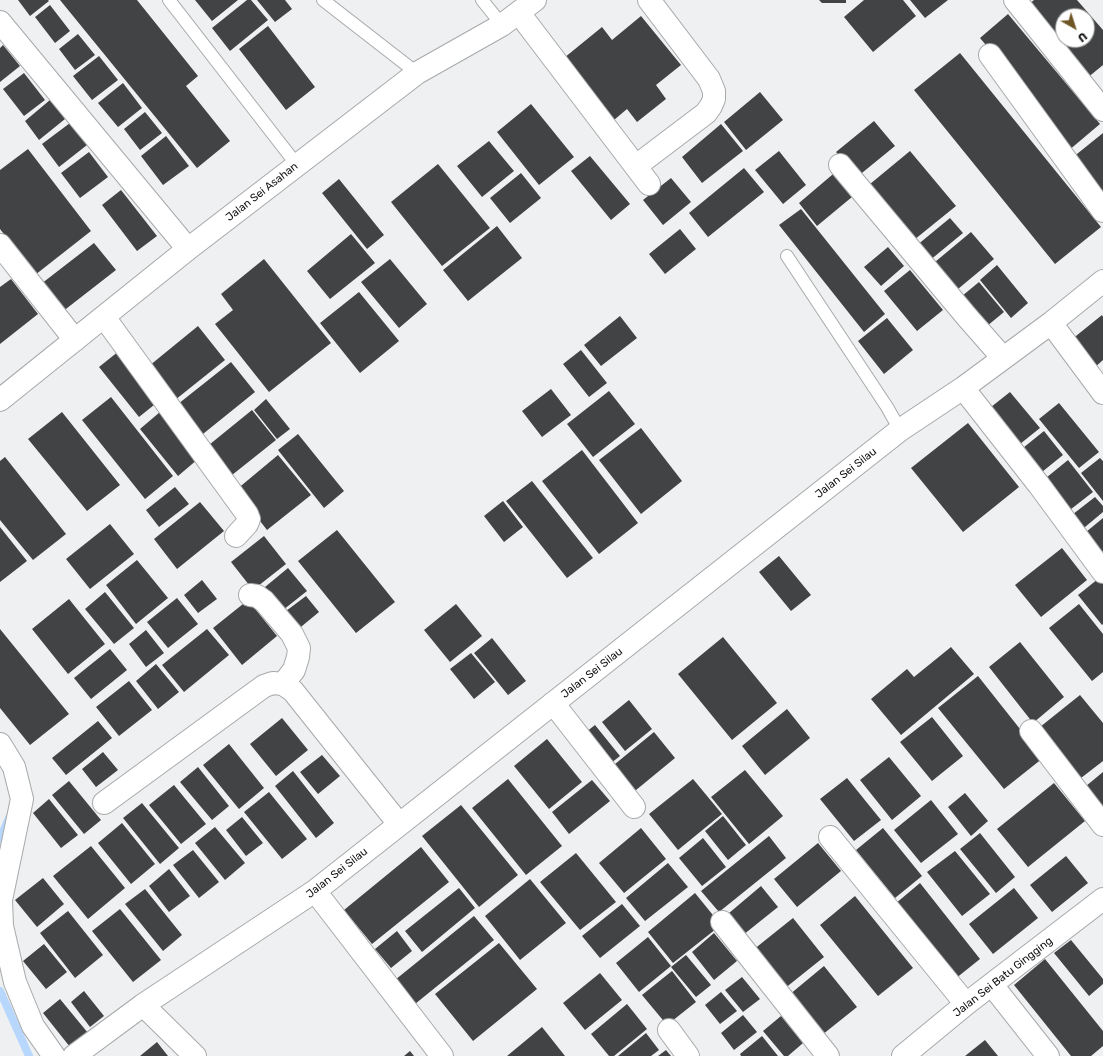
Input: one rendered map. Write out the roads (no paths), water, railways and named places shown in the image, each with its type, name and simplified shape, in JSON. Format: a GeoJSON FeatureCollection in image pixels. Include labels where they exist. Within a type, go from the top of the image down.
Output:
{"type":"FeatureCollection","features":[{"type":"Feature","properties":{"kind":"street"},"geometry":{"type":"LineString","coordinates":[[636,166],[706,113],[714,98],[714,90],[709,79],[649,0]]}},
{"type":"Feature","properties":{"kind":"street"},"geometry":{"type":"LineString","coordinates":[[1016,0],[1103,110]]}},
{"type":"Feature","properties":{"kind":"street","name":"Jalan Sei Asahan"},"geometry":{"type":"LineString","coordinates":[[0,400],[188,249],[417,73],[502,25],[528,6]]}},
{"type":"Feature","properties":{"kind":"street"},"geometry":{"type":"LineString","coordinates":[[528,6],[649,184]]}},
{"type":"Feature","properties":{"kind":"street"},"geometry":{"type":"LineString","coordinates":[[0,22],[188,249]]}},
{"type":"Feature","properties":{"kind":"street"},"geometry":{"type":"LineString","coordinates":[[990,55],[1103,211]]}},
{"type":"Feature","properties":{"kind":"street"},"geometry":{"type":"LineString","coordinates":[[840,165],[962,312],[1004,358]]}},
{"type":"Feature","properties":{"kind":"street"},"geometry":{"type":"LineString","coordinates":[[0,245],[75,340]]}},
{"type":"Feature","properties":{"kind":"street","name":"Jalan Sei Silau"},"geometry":{"type":"LineString","coordinates":[[74,1056],[143,1004],[315,891],[900,430],[963,388],[1004,358],[1051,323],[1103,281]]}},
{"type":"Feature","properties":{"kind":"street"},"geometry":{"type":"LineString","coordinates":[[104,317],[247,514],[249,519],[247,524],[236,536]]}},
{"type":"Feature","properties":{"kind":"street"},"geometry":{"type":"LineString","coordinates":[[1051,323],[1103,393]]}},
{"type":"Feature","properties":{"kind":"street"},"geometry":{"type":"LineString","coordinates":[[963,388],[1039,485],[1103,572]]}},
{"type":"Feature","properties":{"kind":"street"},"geometry":{"type":"LineString","coordinates":[[250,595],[257,596],[264,600],[292,634],[299,648],[294,670],[283,684]]}},
{"type":"Feature","properties":{"kind":"street"},"geometry":{"type":"LineString","coordinates":[[104,804],[264,686],[273,683],[283,684],[293,691],[399,824]]}},
{"type":"Feature","properties":{"kind":"street"},"geometry":{"type":"LineString","coordinates":[[553,703],[634,807]]}},
{"type":"Feature","properties":{"kind":"street"},"geometry":{"type":"LineString","coordinates":[[1031,731],[1103,825]]}},
{"type":"Feature","properties":{"kind":"street"},"geometry":{"type":"LineString","coordinates":[[0,744],[14,767],[22,799],[1,900],[2,926],[15,982],[33,1026],[54,1056]]}},
{"type":"Feature","properties":{"kind":"street"},"geometry":{"type":"LineString","coordinates":[[830,837],[966,1004]]}},
{"type":"Feature","properties":{"kind":"street"},"geometry":{"type":"LineString","coordinates":[[315,891],[442,1056]]}},
{"type":"Feature","properties":{"kind":"street","name":"Jalan Sei Batu Gingging"},"geometry":{"type":"LineString","coordinates":[[903,1056],[966,1004],[1103,899]]}},
{"type":"Feature","properties":{"kind":"street"},"geometry":{"type":"LineString","coordinates":[[722,922],[828,1056]]}},
{"type":"Feature","properties":{"kind":"street"},"geometry":{"type":"LineString","coordinates":[[992,985],[1048,1056]]}},
{"type":"Feature","properties":{"kind":"street"},"geometry":{"type":"LineString","coordinates":[[143,1004],[195,1056]]}},
{"type":"Feature","properties":{"kind":"street"},"geometry":{"type":"LineString","coordinates":[[669,1030],[688,1056]]}},
{"type":"Feature","properties":{"kind":"lane"},"geometry":{"type":"LineString","coordinates":[[169,0],[297,165]]}},
{"type":"Feature","properties":{"kind":"lane"},"geometry":{"type":"LineString","coordinates":[[323,0],[417,73]]}},
{"type":"Feature","properties":{"kind":"lane"},"geometry":{"type":"LineString","coordinates":[[482,0],[502,25]]}},
{"type":"Feature","properties":{"kind":"lane"},"geometry":{"type":"LineString","coordinates":[[787,256],[887,407],[900,430]]}},
{"type":"Feature","properties":{"kind":"waterway"},"geometry":{"type":"LineString","coordinates":[[0,839],[9,818]]}},
{"type":"Feature","properties":{"kind":"waterway"},"geometry":{"type":"LineString","coordinates":[[0,991],[29,1056]]}}]}
